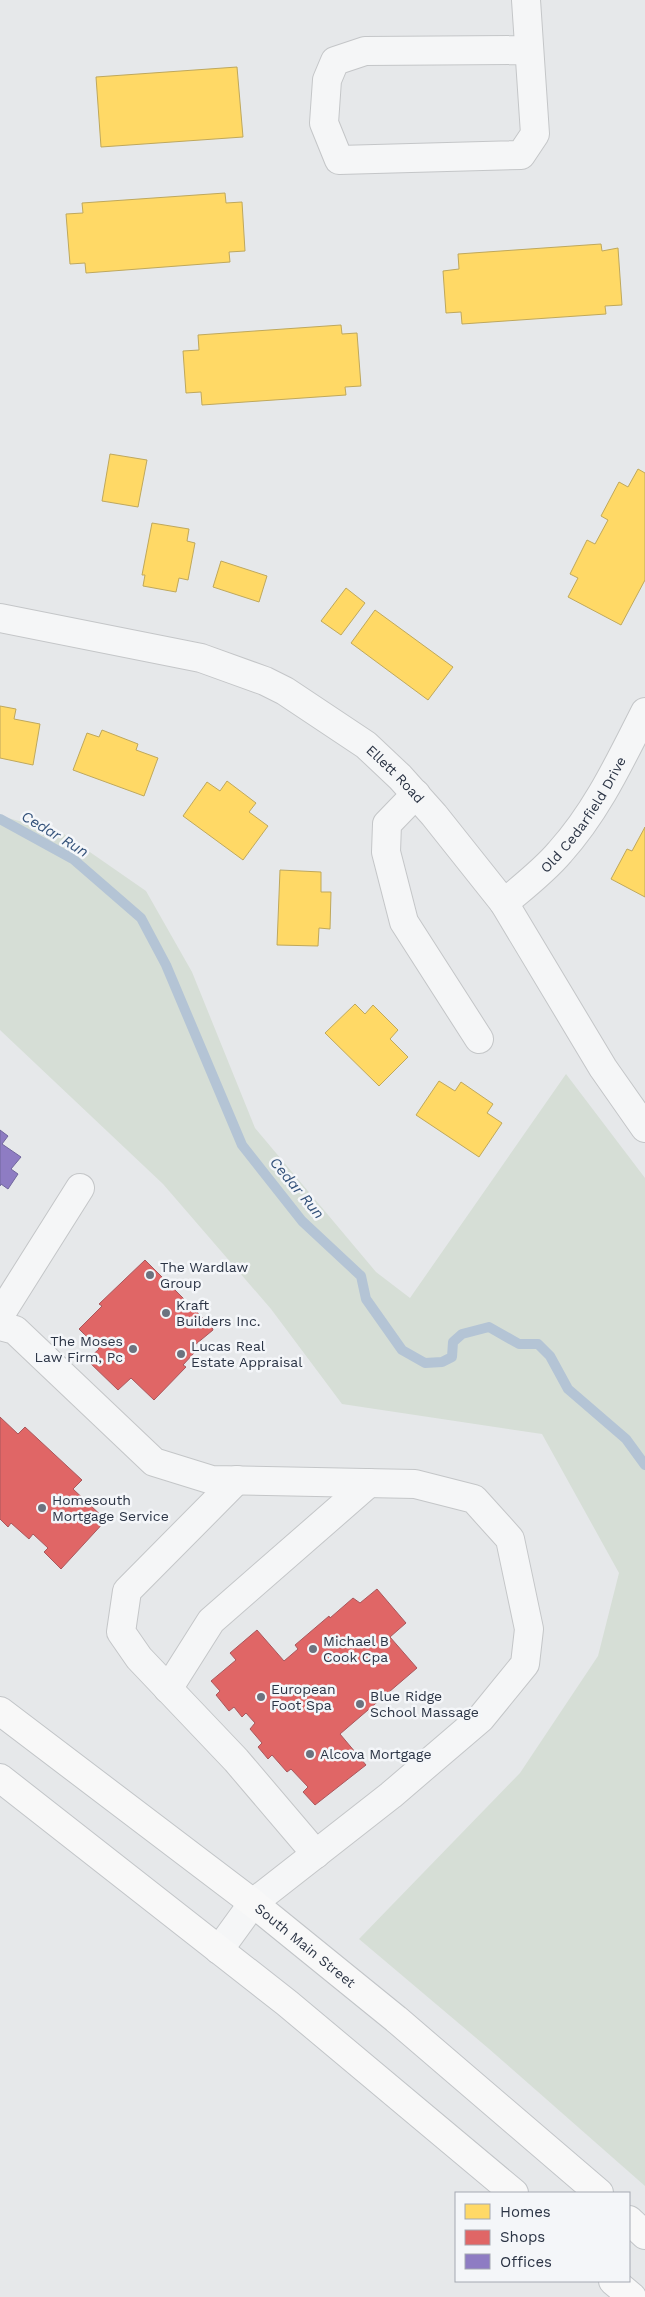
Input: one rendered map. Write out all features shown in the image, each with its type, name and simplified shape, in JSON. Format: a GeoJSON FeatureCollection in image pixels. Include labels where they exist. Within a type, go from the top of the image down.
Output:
{"type":"FeatureCollection","features":[{"type":"Feature","properties":{"kind":"main road","name":"South Main Street"},"geometry":{"type":"LineString","coordinates":[[0,1711],[253,1903],[396,2019],[598,2192]]}},
{"type":"Feature","properties":{"kind":"main road"},"geometry":{"type":"LineString","coordinates":[[0,1778],[287,2003],[513,2192]]}},
{"type":"Feature","properties":{"kind":"main road"},"geometry":{"type":"LineString","coordinates":[[630,2221],[645,2235]]}},
{"type":"Feature","properties":{"kind":"main road"},"geometry":{"type":"LineString","coordinates":[[614,2282],[632,2297]]}},
{"type":"Feature","properties":{"kind":"street"},"geometry":{"type":"LineString","coordinates":[[526,0],[529,50],[534,134],[521,155],[339,160],[324,124],[327,80],[335,61],[365,52],[529,50]]}},
{"type":"Feature","properties":{"kind":"street","name":"Ellett Road"},"geometry":{"type":"LineString","coordinates":[[0,618],[201,658],[265,681],[285,691],[359,740],[416,794],[504,903],[603,1068],[645,1128]]}},
{"type":"Feature","properties":{"kind":"street","name":"Old Cedarfield Drive"},"geometry":{"type":"LineString","coordinates":[[504,903],[538,875],[560,852],[587,818],[605,789],[645,712]]}},
{"type":"Feature","properties":{"kind":"street"},"geometry":{"type":"LineString","coordinates":[[416,794],[387,824],[386,852],[392,880],[404,922],[479,1039]]}},
{"type":"Feature","properties":{"kind":"street"},"geometry":{"type":"LineString","coordinates":[[0,1315],[80,1188]]}},
{"type":"Feature","properties":{"kind":"street"},"geometry":{"type":"LineString","coordinates":[[0,1326],[15,1330],[154,1462],[212,1480],[415,1484],[474,1498],[510,1539],[529,1629],[525,1664],[481,1718],[391,1795],[253,1903],[220,1950]]}},
{"type":"Feature","properties":{"kind":"street"},"geometry":{"type":"LineString","coordinates":[[237,1480],[128,1591],[121,1632],[139,1658],[236,1760],[316,1854]]}},
{"type":"Feature","properties":{"kind":"street"},"geometry":{"type":"LineString","coordinates":[[168,1689],[211,1622],[369,1483]]}},
{"type":"Feature","properties":{"kind":"shaded area"},"geometry":{"type":"Polygon","coordinates":[[[0,816],[61,832],[146,891],[192,972],[255,1128],[376,1272],[410,1298],[566,1074],[645,1178],[645,2186],[488,2048],[359,1939],[520,1773],[598,1656],[619,1573],[542,1434],[342,1404],[271,1309],[163,1184],[0,1030],[0,816]]]}},
{"type":"Feature","properties":{"kind":"building: Homes"},"geometry":{"type":"Polygon","coordinates":[[[237,67],[243,137],[101,147],[96,77],[237,67]]]}},
{"type":"Feature","properties":{"kind":"building: Homes"},"geometry":{"type":"Polygon","coordinates":[[[225,193],[226,203],[242,202],[245,251],[229,252],[230,262],[86,273],[85,263],[70,264],[66,214],[83,213],[82,203],[225,193]]]}},
{"type":"Feature","properties":{"kind":"building: Homes"},"geometry":{"type":"Polygon","coordinates":[[[601,244],[602,251],[618,248],[622,305],[605,306],[606,314],[462,324],[461,312],[446,313],[443,271],[459,269],[458,254],[601,244]]]}},
{"type":"Feature","properties":{"kind":"building: Homes"},"geometry":{"type":"Polygon","coordinates":[[[341,325],[342,334],[357,333],[361,386],[345,387],[346,395],[202,405],[201,392],[186,393],[183,351],[199,350],[198,335],[341,325]]]}},
{"type":"Feature","properties":{"kind":"building: Homes"},"geometry":{"type":"Polygon","coordinates":[[[110,454],[147,460],[138,507],[102,501],[110,454]]]}},
{"type":"Feature","properties":{"kind":"building: Homes"},"geometry":{"type":"Polygon","coordinates":[[[638,469],[645,473],[645,580],[621,625],[568,597],[578,578],[570,574],[587,540],[595,544],[608,520],[601,516],[619,482],[628,487],[638,469]]]}},
{"type":"Feature","properties":{"kind":"building: Homes"},"geometry":{"type":"Polygon","coordinates":[[[152,523],[189,529],[187,541],[195,543],[188,580],[179,578],[176,592],[143,586],[145,575],[142,575],[152,523]]]}},
{"type":"Feature","properties":{"kind":"building: Homes"},"geometry":{"type":"Polygon","coordinates":[[[221,561],[267,576],[259,602],[213,587],[221,561]]]}},
{"type":"Feature","properties":{"kind":"building: Homes"},"geometry":{"type":"Polygon","coordinates":[[[346,588],[365,603],[341,635],[321,621],[346,588]]]}},
{"type":"Feature","properties":{"kind":"building: Homes"},"geometry":{"type":"Polygon","coordinates":[[[375,610],[453,667],[428,700],[351,643],[375,610]]]}},
{"type":"Feature","properties":{"kind":"building: Homes"},"geometry":{"type":"Polygon","coordinates":[[[0,706],[16,709],[14,719],[40,724],[33,765],[0,758],[0,706]]]}},
{"type":"Feature","properties":{"kind":"building: Homes"},"geometry":{"type":"Polygon","coordinates":[[[102,730],[138,744],[136,750],[158,758],[144,796],[73,770],[87,733],[99,737],[102,730]]]}},
{"type":"Feature","properties":{"kind":"building: Homes"},"geometry":{"type":"Polygon","coordinates":[[[227,781],[256,803],[249,812],[268,826],[243,860],[183,816],[207,782],[220,791],[227,781]]]}},
{"type":"Feature","properties":{"kind":"building: Homes"},"geometry":{"type":"Polygon","coordinates":[[[645,827],[645,897],[611,879],[627,849],[632,851],[645,827]]]}},
{"type":"Feature","properties":{"kind":"building: Homes"},"geometry":{"type":"Polygon","coordinates":[[[280,870],[321,872],[321,892],[331,892],[330,929],[319,928],[318,946],[277,945],[280,870]]]}},
{"type":"Feature","properties":{"kind":"building: Homes"},"geometry":{"type":"Polygon","coordinates":[[[355,1004],[365,1014],[373,1005],[398,1030],[390,1039],[408,1057],[379,1086],[325,1033],[355,1004]]]}},
{"type":"Feature","properties":{"kind":"building: Homes"},"geometry":{"type":"Polygon","coordinates":[[[439,1081],[455,1091],[461,1082],[493,1104],[487,1113],[502,1123],[479,1157],[416,1115],[439,1081]]]}},
{"type":"Feature","properties":{"kind":"building: Shops"},"geometry":{"type":"Polygon","coordinates":[[[145,1260],[213,1330],[190,1349],[194,1353],[183,1365],[186,1367],[154,1400],[131,1378],[118,1390],[87,1360],[99,1349],[79,1329],[102,1306],[99,1304],[145,1260]]]}},
{"type":"Feature","properties":{"kind":"building: Shops"},"geometry":{"type":"Polygon","coordinates":[[[0,1417],[18,1434],[25,1427],[82,1480],[73,1489],[106,1520],[61,1569],[44,1552],[48,1548],[33,1534],[29,1539],[11,1523],[8,1527],[0,1519],[0,1417]]]}},
{"type":"Feature","properties":{"kind":"building: Shops"},"geometry":{"type":"Polygon","coordinates":[[[377,1589],[406,1623],[390,1637],[417,1668],[340,1734],[366,1765],[315,1805],[303,1792],[308,1787],[291,1769],[287,1772],[272,1755],[268,1759],[258,1747],[262,1743],[250,1729],[255,1723],[246,1713],[242,1717],[234,1707],[229,1711],[216,1695],[220,1691],[211,1681],[236,1660],[230,1653],[257,1630],[284,1661],[298,1649],[295,1645],[329,1616],[330,1618],[353,1598],[360,1603],[377,1589]]]}},
{"type":"Feature","properties":{"kind":"building: Offices"},"geometry":{"type":"Polygon","coordinates":[[[0,1130],[8,1136],[2,1144],[21,1157],[11,1169],[18,1174],[8,1189],[1,1184],[0,1186],[0,1130]]]}},
{"type":"Feature","properties":{"kind":"waterway","name":"Cedar Run"},"geometry":{"type":"LineString","coordinates":[[0,819],[73,859],[141,918],[166,965],[242,1145],[302,1221],[361,1276],[366,1299],[402,1350],[425,1363],[442,1362],[452,1357],[453,1342],[462,1334],[489,1327],[519,1344],[538,1344],[550,1356],[568,1389],[626,1439],[645,1465]]}},
{"type":"Feature","properties":{"kind":"place","name":"The Wardlaw Group"},"geometry":{"type":"Point","coordinates":[150,1275]}},
{"type":"Feature","properties":{"kind":"place","name":"Kraft Builders Inc."},"geometry":{"type":"Point","coordinates":[166,1313]}},
{"type":"Feature","properties":{"kind":"place","name":"The Moses Law Firm, Pc"},"geometry":{"type":"Point","coordinates":[133,1349]}},
{"type":"Feature","properties":{"kind":"place","name":"Lucas Real Estate Appraisal"},"geometry":{"type":"Point","coordinates":[181,1354]}},
{"type":"Feature","properties":{"kind":"place","name":"Homesouth Mortgage Service"},"geometry":{"type":"Point","coordinates":[42,1508]}},
{"type":"Feature","properties":{"kind":"place","name":"Michael B Cook Cpa"},"geometry":{"type":"Point","coordinates":[313,1649]}},
{"type":"Feature","properties":{"kind":"place","name":"European Foot Spa"},"geometry":{"type":"Point","coordinates":[261,1697]}},
{"type":"Feature","properties":{"kind":"place","name":"Blue Ridge School Massage"},"geometry":{"type":"Point","coordinates":[360,1704]}},
{"type":"Feature","properties":{"kind":"place","name":"Alcova Mortgage"},"geometry":{"type":"Point","coordinates":[310,1754]}}]}
